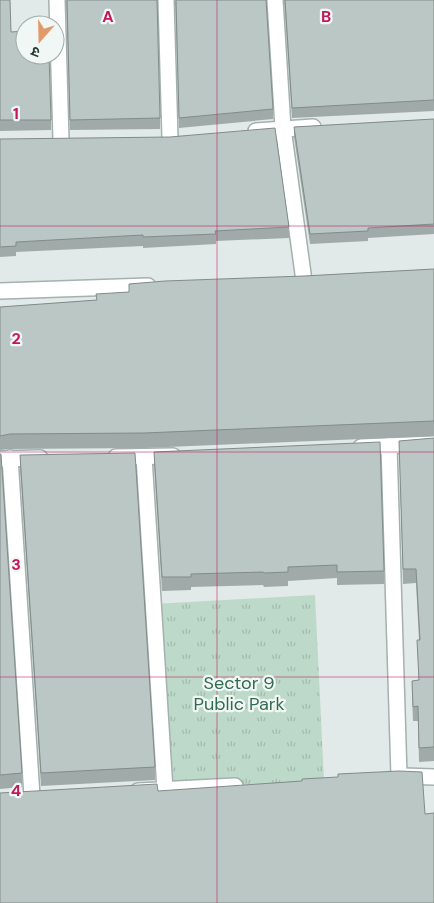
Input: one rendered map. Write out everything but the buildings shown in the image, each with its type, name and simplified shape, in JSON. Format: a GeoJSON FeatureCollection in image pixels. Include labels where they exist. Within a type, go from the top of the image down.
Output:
{"type":"FeatureCollection","features":[{"type":"Feature","properties":{"kind":"street"},"geometry":{"type":"LineString","coordinates":[[44,140],[66,140],[57,0]]}},
{"type":"Feature","properties":{"kind":"street"},"geometry":{"type":"LineString","coordinates":[[166,0],[165,138],[188,137]]}},
{"type":"Feature","properties":{"kind":"street"},"geometry":{"type":"LineString","coordinates":[[275,0],[283,128],[299,281],[322,280]]}},
{"type":"Feature","properties":{"kind":"street"},"geometry":{"type":"LineString","coordinates":[[245,132],[330,126]]}},
{"type":"Feature","properties":{"kind":"street"},"geometry":{"type":"LineString","coordinates":[[0,291],[166,286]]}},
{"type":"Feature","properties":{"kind":"street"},"geometry":{"type":"LineString","coordinates":[[350,448],[434,444]]}},
{"type":"Feature","properties":{"kind":"street"},"geometry":{"type":"LineString","coordinates":[[389,446],[399,776]]}},
{"type":"Feature","properties":{"kind":"street"},"geometry":{"type":"LineString","coordinates":[[106,457],[183,455]]}},
{"type":"Feature","properties":{"kind":"street"},"geometry":{"type":"LineString","coordinates":[[144,457],[165,790]]}},
{"type":"Feature","properties":{"kind":"street"},"geometry":{"type":"LineString","coordinates":[[16,797],[37,795],[5,459],[58,458]]}},
{"type":"Feature","properties":{"kind":"street"},"geometry":{"type":"LineString","coordinates":[[380,777],[434,777]]}},
{"type":"Feature","properties":{"kind":"street"},"geometry":{"type":"LineString","coordinates":[[127,792],[254,785]]}},
{"type":"Feature","properties":{"kind":"green space","name":"Sector 9 Public Park"},"geometry":{"type":"Polygon","coordinates":[[[315,595],[324,781],[165,790],[153,604],[315,595]]]}}]}
